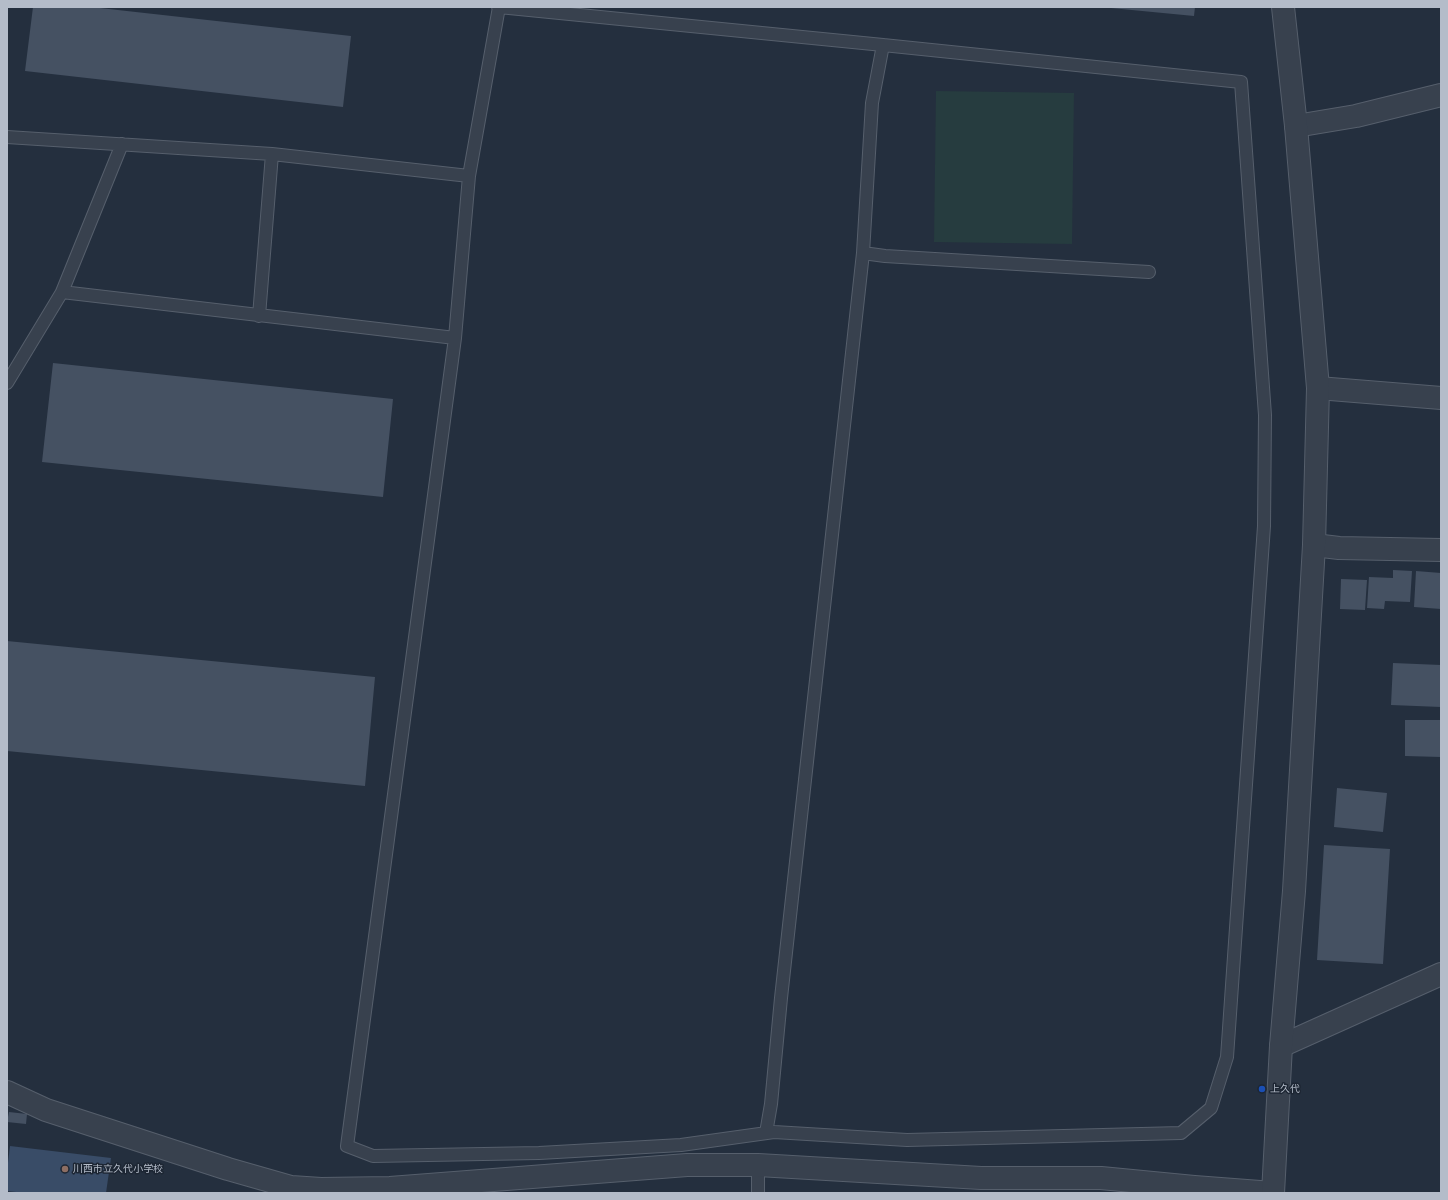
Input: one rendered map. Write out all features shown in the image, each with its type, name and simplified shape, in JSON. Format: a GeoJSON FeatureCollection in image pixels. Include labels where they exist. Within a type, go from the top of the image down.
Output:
{"type":"FeatureCollection","features":[{"type":"Feature","properties":{"kind":"street"},"geometry":{"type":"LineString","coordinates":[[7,1092],[46,1110],[228,1169],[291,1187],[390,1190],[687,1165],[758,1165],[926,1184],[981,1178],[1028,1186],[1100,1186],[1273,1193],[1281,1046],[1294,891],[1314,545],[1318,388],[1296,126],[1283,7]]}},
{"type":"Feature","properties":{"kind":"street"},"geometry":{"type":"LineString","coordinates":[[1296,126],[1356,116],[1441,95]]}},
{"type":"Feature","properties":{"kind":"street"},"geometry":{"type":"LineString","coordinates":[[1318,388],[1441,398]]}},
{"type":"Feature","properties":{"kind":"street"},"geometry":{"type":"LineString","coordinates":[[1314,545],[1340,548],[1441,550]]}},
{"type":"Feature","properties":{"kind":"street"},"geometry":{"type":"LineString","coordinates":[[1281,1046],[1441,974]]}},
{"type":"Feature","properties":{"kind":"lane"},"geometry":{"type":"LineString","coordinates":[[499,7],[883,45],[1241,82],[1265,415],[1264,518],[1227,1057],[1211,1108],[1181,1133],[907,1140],[774,1132],[680,1144],[539,1153],[373,1156],[347,1146],[455,338],[469,176],[499,7]]}},
{"type":"Feature","properties":{"kind":"lane"},"geometry":{"type":"LineString","coordinates":[[766,1133],[771,1104],[781,998],[863,253],[872,103],[883,45]]}},
{"type":"Feature","properties":{"kind":"lane"},"geometry":{"type":"LineString","coordinates":[[7,137],[272,154],[469,176]]}},
{"type":"Feature","properties":{"kind":"lane"},"geometry":{"type":"LineString","coordinates":[[7,384],[62,292],[122,144]]}},
{"type":"Feature","properties":{"kind":"lane"},"geometry":{"type":"LineString","coordinates":[[259,316],[272,154]]}},
{"type":"Feature","properties":{"kind":"lane"},"geometry":{"type":"LineString","coordinates":[[863,253],[885,256],[1149,272]]}},
{"type":"Feature","properties":{"kind":"lane"},"geometry":{"type":"LineString","coordinates":[[62,292],[455,338]]}},
{"type":"Feature","properties":{"kind":"lane"},"geometry":{"type":"LineString","coordinates":[[758,1165],[758,1193]]}},
{"type":"Feature","properties":{"kind":"green space"},"geometry":{"type":"Polygon","coordinates":[[[936,91],[1074,93],[1072,244],[934,242],[936,91]]]}},
{"type":"Feature","properties":{"kind":"water"},"geometry":{"type":"Polygon","coordinates":[[[10,1146],[111,1158],[106,1193],[25,1193],[7,1191],[7,1171],[10,1146]]]}},
{"type":"Feature","properties":{"kind":"building"},"geometry":{"type":"Polygon","coordinates":[[[33,7],[91,7],[351,36],[343,107],[25,71],[33,7]]]}},
{"type":"Feature","properties":{"kind":"building"},"geometry":{"type":"Polygon","coordinates":[[[1111,7],[1195,7],[1194,16],[1111,7]]]}},
{"type":"Feature","properties":{"kind":"building"},"geometry":{"type":"Polygon","coordinates":[[[53,363],[393,399],[383,497],[42,462],[53,363]]]}},
{"type":"Feature","properties":{"kind":"building"},"geometry":{"type":"Polygon","coordinates":[[[1393,570],[1412,571],[1410,602],[1385,601],[1384,609],[1367,608],[1369,577],[1393,578],[1393,570]]]}},
{"type":"Feature","properties":{"kind":"building"},"geometry":{"type":"Polygon","coordinates":[[[1416,571],[1441,573],[1441,609],[1414,607],[1416,571]]]}},
{"type":"Feature","properties":{"kind":"building"},"geometry":{"type":"Polygon","coordinates":[[[1341,579],[1367,580],[1365,610],[1340,609],[1341,579]]]}},
{"type":"Feature","properties":{"kind":"building"},"geometry":{"type":"Polygon","coordinates":[[[7,641],[375,677],[365,786],[7,751],[7,641]]]}},
{"type":"Feature","properties":{"kind":"building"},"geometry":{"type":"Polygon","coordinates":[[[1393,663],[1441,665],[1441,707],[1391,705],[1393,663]]]}},
{"type":"Feature","properties":{"kind":"building"},"geometry":{"type":"Polygon","coordinates":[[[1405,720],[1441,720],[1441,757],[1405,756],[1405,720]]]}},
{"type":"Feature","properties":{"kind":"building"},"geometry":{"type":"Polygon","coordinates":[[[1337,788],[1387,793],[1383,832],[1334,827],[1337,788]]]}},
{"type":"Feature","properties":{"kind":"building"},"geometry":{"type":"Polygon","coordinates":[[[1324,845],[1390,849],[1383,964],[1317,960],[1324,845]]]}},
{"type":"Feature","properties":{"kind":"building"},"geometry":{"type":"Polygon","coordinates":[[[9,1112],[27,1114],[26,1124],[7,1122],[9,1112]]]}},
{"type":"Feature","properties":{"kind":"place","name":"上久代"},"geometry":{"type":"Point","coordinates":[1262,1089]}},
{"type":"Feature","properties":{"kind":"place","name":"川西市立久代小学校"},"geometry":{"type":"Point","coordinates":[65,1169]}}]}
